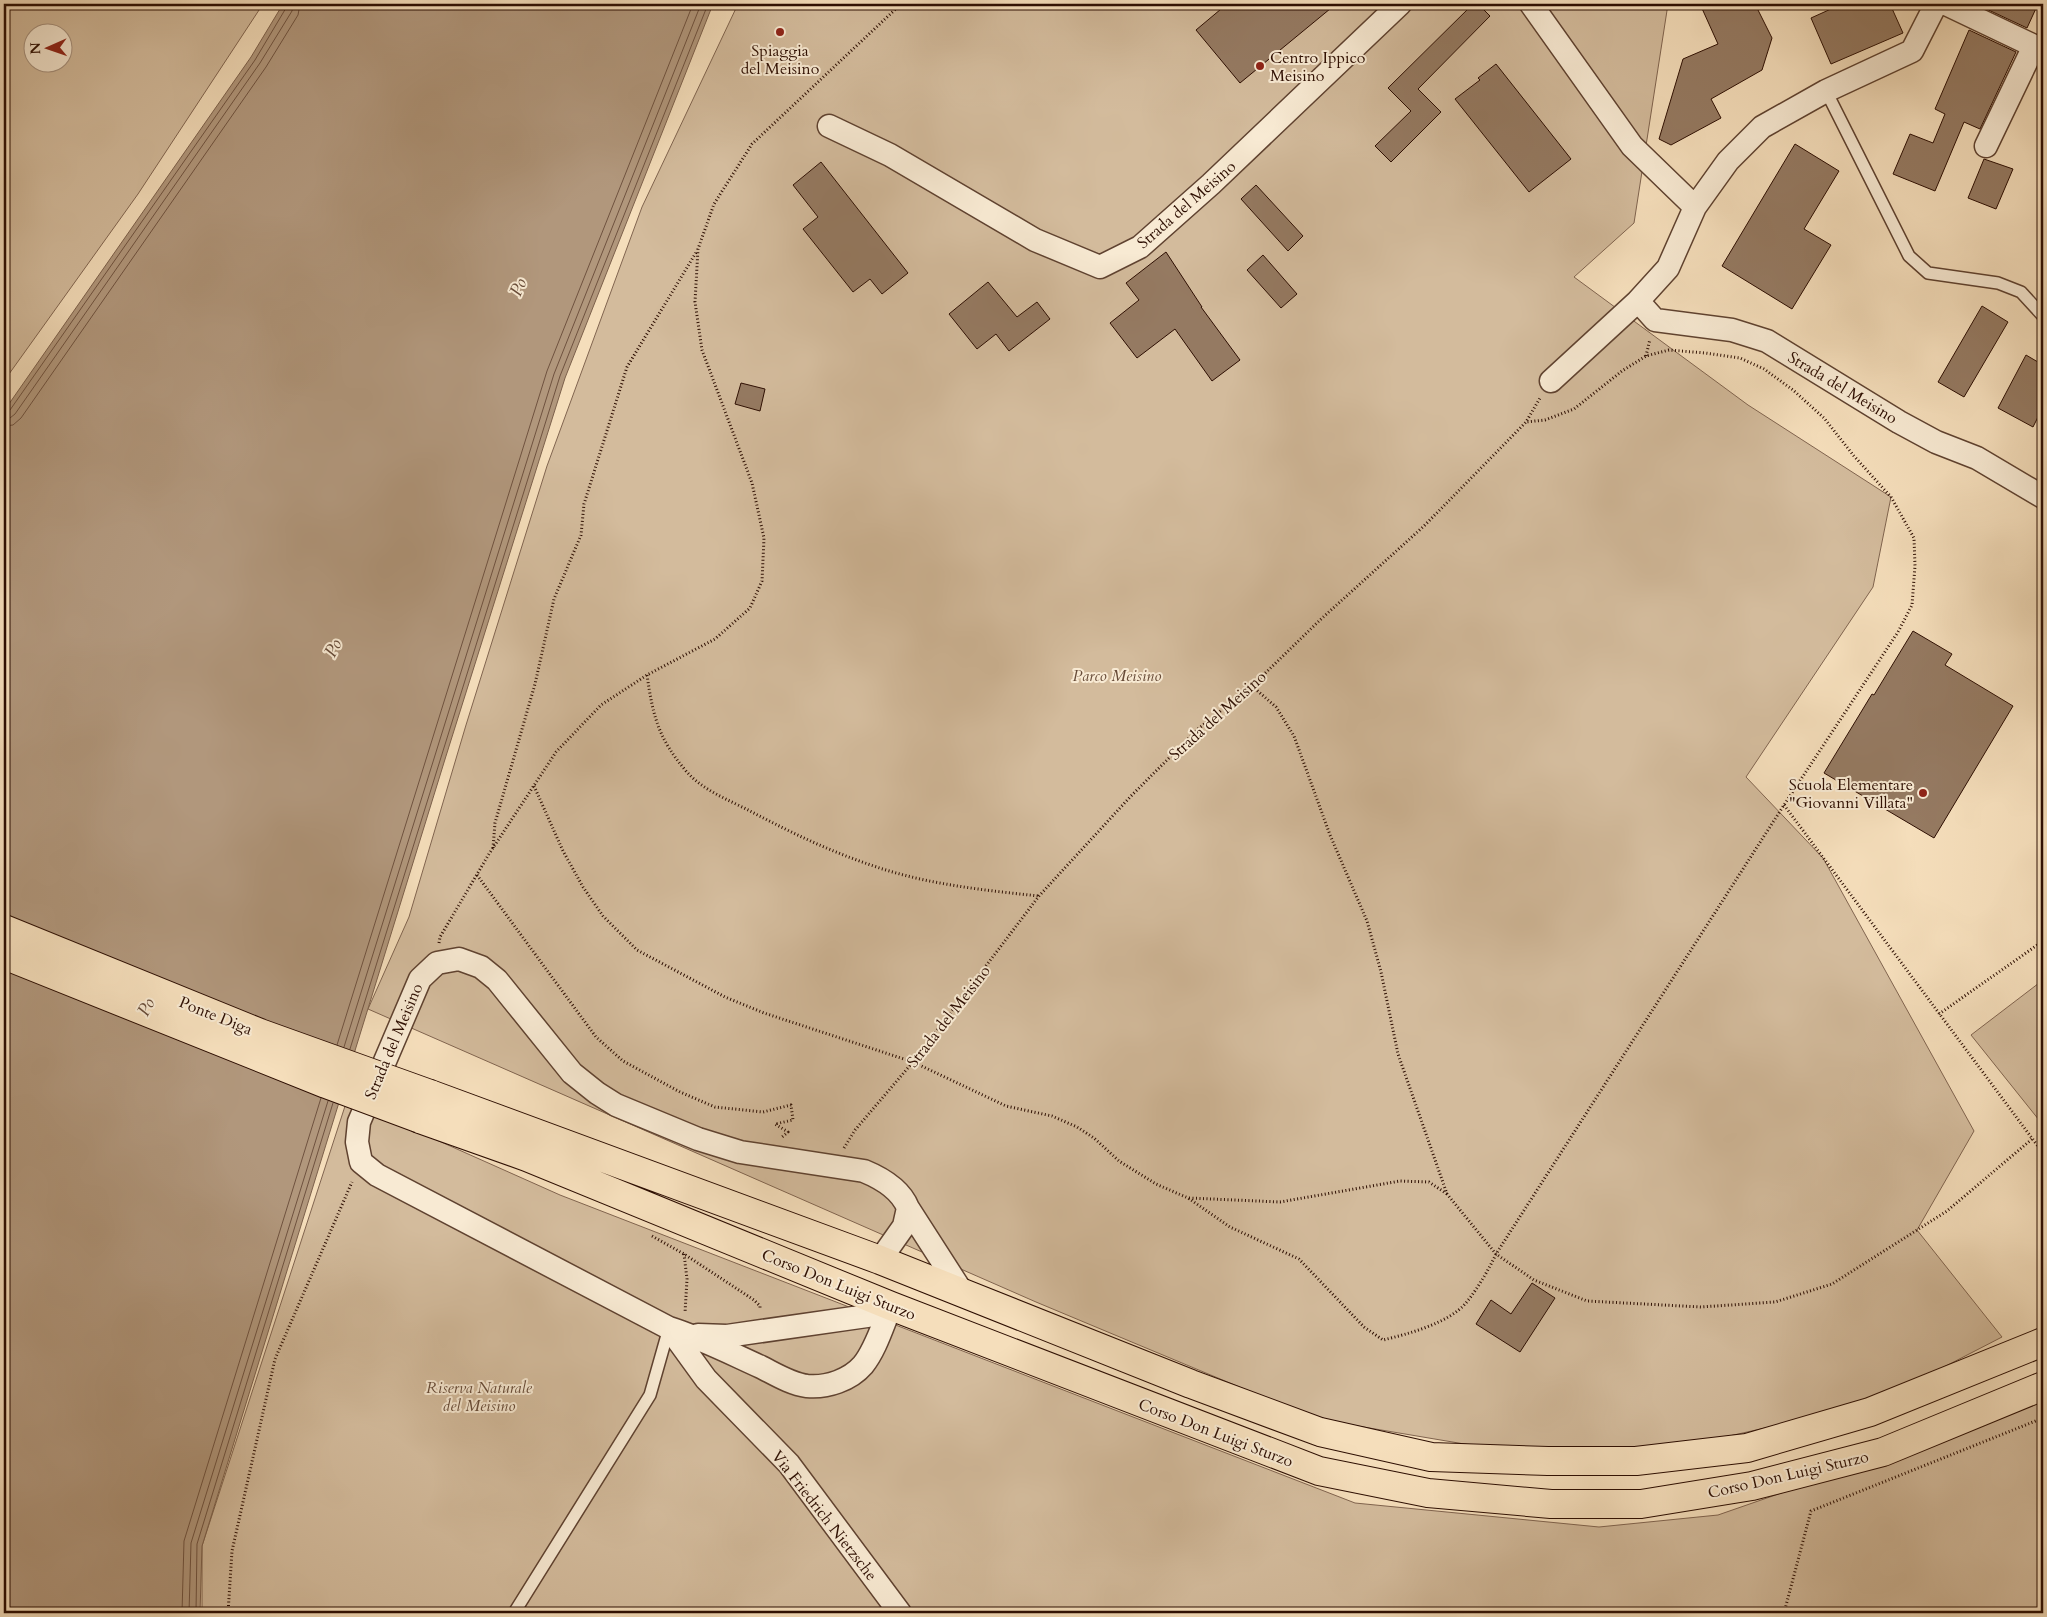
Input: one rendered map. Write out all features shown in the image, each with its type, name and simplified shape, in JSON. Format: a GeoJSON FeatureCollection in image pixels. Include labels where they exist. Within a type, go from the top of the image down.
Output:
{"type":"FeatureCollection","features":[{"type":"Feature","properties":{"kind":"main road","name":"Ponte Diga"},"geometry":{"type":"LineString","coordinates":[[4,929],[260,1033],[425,1106]]}},
{"type":"Feature","properties":{"kind":"main road","name":"Ponte Diga"},"geometry":{"type":"LineString","coordinates":[[4,954],[326,1084],[425,1106]]}},
{"type":"Feature","properties":{"kind":"main road"},"geometry":{"type":"LineString","coordinates":[[425,1106],[880,1260],[1191,1384],[1320,1432],[1431,1457],[1548,1461],[1636,1461],[1747,1448],[1870,1412],[2043,1342]]}},
{"type":"Feature","properties":{"kind":"main road","name":"Corso Don Luigi Sturzo"},"geometry":{"type":"LineString","coordinates":[[425,1106],[527,1157],[890,1306],[1319,1471],[1428,1493],[1551,1504],[1642,1504],[1752,1486],[1883,1452],[2043,1386]]}},
{"type":"Feature","properties":{"kind":"street","name":"Strada del Meisino"},"geometry":{"type":"LineString","coordinates":[[829,126],[890,155],[1035,240],[1100,267],[1140,247],[1211,184],[1400,4]]}},
{"type":"Feature","properties":{"kind":"street"},"geometry":{"type":"LineString","coordinates":[[1530,4],[1632,146],[1695,208]]}},
{"type":"Feature","properties":{"kind":"street"},"geometry":{"type":"LineString","coordinates":[[1551,381],[1638,301],[1668,268],[1695,208],[1728,161],[1762,127],[1826,92],[1912,51],[1936,4]]}},
{"type":"Feature","properties":{"kind":"street"},"geometry":{"type":"LineString","coordinates":[[1946,4],[2034,46],[1986,146]]}},
{"type":"Feature","properties":{"kind":"street","name":"Strada del Meisino"},"geometry":{"type":"LineString","coordinates":[[1638,301],[1655,320],[1732,330],[1767,341],[1899,422],[1936,442],[1977,458],[2043,497]]}},
{"type":"Feature","properties":{"kind":"street"},"geometry":{"type":"LineString","coordinates":[[437,963],[459,960],[481,967],[498,980],[572,1073],[616,1105],[740,1152],[864,1171],[879,1177],[895,1190],[906,1203],[962,1292]]}},
{"type":"Feature","properties":{"kind":"street","name":"Strada del Meisino"},"geometry":{"type":"LineString","coordinates":[[361,1162],[357,1142],[359,1122],[420,979],[437,963]]}},
{"type":"Feature","properties":{"kind":"street"},"geometry":{"type":"LineString","coordinates":[[361,1162],[377,1175],[788,1380],[807,1386],[830,1384],[848,1377],[863,1364],[872,1349],[890,1306]]}},
{"type":"Feature","properties":{"kind":"street"},"geometry":{"type":"LineString","coordinates":[[880,1260],[904,1226],[908,1208]]}},
{"type":"Feature","properties":{"kind":"street"},"geometry":{"type":"LineString","coordinates":[[681,1327],[727,1336],[867,1316],[890,1306]]}},
{"type":"Feature","properties":{"kind":"street","name":"Via Friedrich Nietzsche"},"geometry":{"type":"LineString","coordinates":[[681,1327],[706,1379],[789,1464],[900,1613]]}},
{"type":"Feature","properties":{"kind":"lane"},"geometry":{"type":"LineString","coordinates":[[1826,92],[1909,256],[1928,272],[1998,283],[2021,292],[2043,316]]}},
{"type":"Feature","properties":{"kind":"lane"},"geometry":{"type":"LineString","coordinates":[[514,1613],[650,1395],[681,1327]]}},
{"type":"Feature","properties":{"kind":"path"},"geometry":{"type":"LineString","coordinates":[[492,848],[495,823],[535,684],[554,599],[581,535],[584,504],[627,367],[698,249],[714,204],[752,144],[901,4]]}},
{"type":"Feature","properties":{"kind":"path"},"geometry":{"type":"LineString","coordinates":[[437,963],[440,937],[492,848],[556,752],[601,705],[646,675],[715,639],[750,608],[762,580],[764,538],[752,483],[702,350],[695,302],[698,249]]}},
{"type":"Feature","properties":{"kind":"path"},"geometry":{"type":"LineString","coordinates":[[534,786],[563,851],[583,887],[603,916],[637,950],[725,997],[764,1013],[913,1062],[1006,1106],[1052,1116],[1077,1127],[1094,1138],[1119,1160],[1156,1184],[1188,1198],[1230,1228],[1299,1259],[1364,1327],[1383,1340],[1445,1319],[1465,1304],[1487,1273],[1496,1254],[1784,805],[1898,632],[1912,605],[1915,566],[1914,538],[1891,497],[1824,418],[1793,390],[1764,369],[1740,358],[1705,352],[1670,350],[1646,356],[1622,371],[1574,409],[1545,420],[1526,422]]}},
{"type":"Feature","properties":{"kind":"path","name":"Strada del Meisino"},"geometry":{"type":"LineString","coordinates":[[836,1166],[842,1151],[856,1130],[913,1062],[1039,896],[1131,796],[1198,729],[1252,686],[1320,620],[1424,526],[1526,422],[1551,381]]}},
{"type":"Feature","properties":{"kind":"path"},"geometry":{"type":"LineString","coordinates":[[646,675],[658,729],[671,751],[688,773],[711,790],[788,831],[869,865],[921,879],[980,890],[1039,896]]}},
{"type":"Feature","properties":{"kind":"path"},"geometry":{"type":"LineString","coordinates":[[1252,686],[1276,707],[1294,736],[1330,835],[1367,920],[1381,972],[1398,1054],[1447,1194]]}},
{"type":"Feature","properties":{"kind":"path"},"geometry":{"type":"LineString","coordinates":[[1784,805],[2043,1153]]}},
{"type":"Feature","properties":{"kind":"path"},"geometry":{"type":"LineString","coordinates":[[477,875],[596,1037],[623,1061],[680,1092],[715,1107],[763,1112],[791,1105],[793,1120],[775,1124],[788,1132],[778,1139],[793,1146],[791,1159]]}},
{"type":"Feature","properties":{"kind":"path"},"geometry":{"type":"LineString","coordinates":[[1939,1014],[2043,941]]}},
{"type":"Feature","properties":{"kind":"path"},"geometry":{"type":"LineString","coordinates":[[1188,1198],[1280,1202],[1400,1181],[1429,1182],[1447,1194],[1496,1254],[1534,1280],[1587,1301],[1701,1307],[1775,1302],[1832,1284],[1947,1211],[2032,1139]]}},
{"type":"Feature","properties":{"kind":"path"},"geometry":{"type":"LineString","coordinates":[[228,1613],[232,1551],[275,1359],[361,1162]]}},
{"type":"Feature","properties":{"kind":"path"},"geometry":{"type":"LineString","coordinates":[[647,1233],[684,1254],[760,1306],[760,1311],[754,1315]]}},
{"type":"Feature","properties":{"kind":"path"},"geometry":{"type":"LineString","coordinates":[[681,1327],[687,1279],[684,1254]]}},
{"type":"Feature","properties":{"kind":"path"},"geometry":{"type":"LineString","coordinates":[[1784,1613],[1811,1511],[2043,1418]]}},
{"type":"Feature","properties":{"kind":"green space"},"geometry":{"type":"Polygon","coordinates":[[[4,4],[263,4],[138,194],[4,381],[4,4]]]}},
{"type":"Feature","properties":{"kind":"green space","name":"Parco Meisino"},"geometry":{"type":"Polygon","coordinates":[[[738,4],[1668,4],[1634,223],[1574,277],[1748,405],[1891,497],[1873,587],[1746,777],[1823,858],[1974,1131],[1917,1230],[2002,1337],[1909,1385],[1805,1419],[1707,1441],[1610,1451],[1500,1450],[1316,1419],[1036,1302],[368,1009],[409,917],[466,725],[547,466],[642,207],[738,4]]]}},
{"type":"Feature","properties":{"kind":"green space"},"geometry":{"type":"Polygon","coordinates":[[[2043,980],[2043,1125],[1971,1035],[2043,980]]]}},
{"type":"Feature","properties":{"kind":"green space","name":"Riserva Naturale del Meisino"},"geometry":{"type":"Polygon","coordinates":[[[347,1100],[560,1195],[1355,1503],[1599,1527],[1718,1515],[2043,1402],[2043,1613],[202,1613],[202,1546],[347,1100]]]}},
{"type":"Feature","properties":{"kind":"water","name":"Po"},"geometry":{"type":"Polygon","coordinates":[[[283,4],[713,4],[565,378],[202,1546],[200,1613],[4,1613],[4,411],[251,57],[283,4]]]}},
{"type":"Feature","properties":{"kind":"building"},"geometry":{"type":"Polygon","coordinates":[[[1227,4],[1336,4],[1240,83],[1196,30],[1227,4]]]}},
{"type":"Feature","properties":{"kind":"building"},"geometry":{"type":"Polygon","coordinates":[[[1473,4],[1478,4],[1490,16],[1418,89],[1441,112],[1391,162],[1375,146],[1411,111],[1388,88],[1473,4]]]}},
{"type":"Feature","properties":{"kind":"building"},"geometry":{"type":"Polygon","coordinates":[[[1700,4],[1755,4],[1772,38],[1762,70],[1711,99],[1721,118],[1671,145],[1659,139],[1683,59],[1718,44],[1700,4]]]}},
{"type":"Feature","properties":{"kind":"building"},"geometry":{"type":"Polygon","coordinates":[[[1842,4],[1890,4],[1903,33],[1831,64],[1811,18],[1842,4]]]}},
{"type":"Feature","properties":{"kind":"building"},"geometry":{"type":"Polygon","coordinates":[[[1980,4],[2038,4],[2027,28],[1980,6],[1980,4]]]}},
{"type":"Feature","properties":{"kind":"building"},"geometry":{"type":"Polygon","coordinates":[[[1969,30],[2016,52],[1980,129],[1964,122],[1935,191],[1893,174],[1910,134],[1933,143],[1945,114],[1935,109],[1969,30]]]}},
{"type":"Feature","properties":{"kind":"building"},"geometry":{"type":"Polygon","coordinates":[[[1496,64],[1571,159],[1529,192],[1455,99],[1480,80],[1478,78],[1496,64]]]}},
{"type":"Feature","properties":{"kind":"building"},"geometry":{"type":"Polygon","coordinates":[[[1795,144],[1839,171],[1804,229],[1831,245],[1792,309],[1722,266],[1795,144]]]}},
{"type":"Feature","properties":{"kind":"building"},"geometry":{"type":"Polygon","coordinates":[[[1984,159],[2013,169],[1996,209],[1968,198],[1984,159]]]}},
{"type":"Feature","properties":{"kind":"building"},"geometry":{"type":"Polygon","coordinates":[[[821,162],[908,273],[882,294],[870,279],[853,292],[803,229],[818,217],[793,185],[821,162]]]}},
{"type":"Feature","properties":{"kind":"building"},"geometry":{"type":"Polygon","coordinates":[[[1256,185],[1303,236],[1288,251],[1241,199],[1256,185]]]}},
{"type":"Feature","properties":{"kind":"building"},"geometry":{"type":"Polygon","coordinates":[[[1166,252],[1201,307],[1240,360],[1212,381],[1175,329],[1137,358],[1110,323],[1139,300],[1126,283],[1166,252]]]}},
{"type":"Feature","properties":{"kind":"building"},"geometry":{"type":"Polygon","coordinates":[[[1263,255],[1297,294],[1281,308],[1247,270],[1263,255]]]}},
{"type":"Feature","properties":{"kind":"building"},"geometry":{"type":"Polygon","coordinates":[[[988,282],[1017,317],[1037,302],[1050,319],[1009,351],[996,334],[977,349],[949,314],[988,282]]]}},
{"type":"Feature","properties":{"kind":"building"},"geometry":{"type":"Polygon","coordinates":[[[1982,306],[2008,322],[1964,397],[1938,382],[1982,306]]]}},
{"type":"Feature","properties":{"kind":"building"},"geometry":{"type":"Polygon","coordinates":[[[2026,355],[2043,365],[2043,407],[2033,427],[1998,408],[2026,355]]]}},
{"type":"Feature","properties":{"kind":"building"},"geometry":{"type":"Polygon","coordinates":[[[741,383],[765,389],[760,411],[735,404],[741,383]]]}},
{"type":"Feature","properties":{"kind":"building"},"geometry":{"type":"Polygon","coordinates":[[[1913,631],[1952,654],[1945,665],[2013,706],[1934,838],[1824,773],[1913,631]]]}},
{"type":"Feature","properties":{"kind":"building"},"geometry":{"type":"Polygon","coordinates":[[[1532,1283],[1555,1298],[1520,1352],[1476,1324],[1491,1300],[1511,1314],[1532,1283]]]}},
{"type":"Feature","properties":{"kind":"place","name":"Spiaggia del Meisino"},"geometry":{"type":"Point","coordinates":[780,32]}},
{"type":"Feature","properties":{"kind":"place","name":"Centro Ippico Meisino"},"geometry":{"type":"Point","coordinates":[1260,66]}},
{"type":"Feature","properties":{"kind":"place","name":"Scuola Elementare \"Giovanni Villata\""},"geometry":{"type":"Point","coordinates":[1923,793]}}]}
